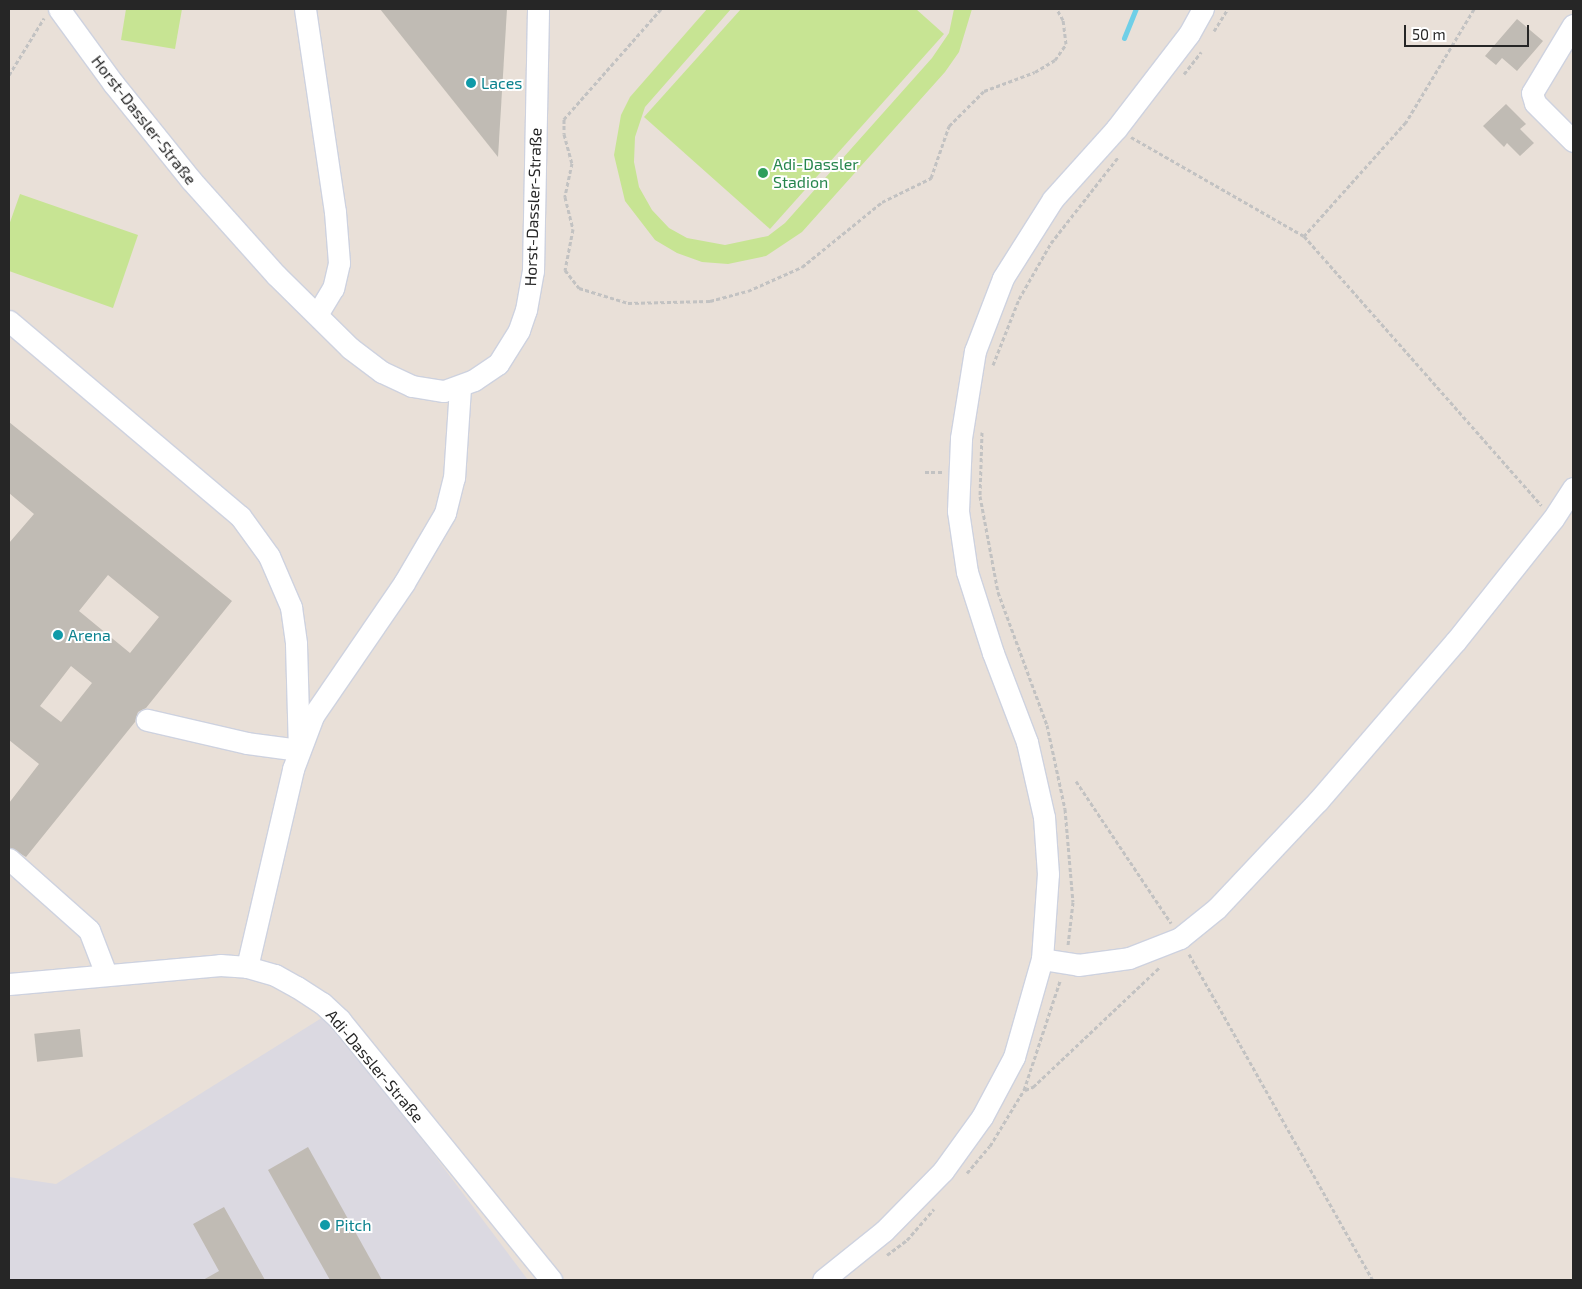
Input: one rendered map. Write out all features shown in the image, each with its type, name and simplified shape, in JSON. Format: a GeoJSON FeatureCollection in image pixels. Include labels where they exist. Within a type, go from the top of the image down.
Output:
{"type":"FeatureCollection","features":[{"type":"Feature","properties":{"kind":"street","name":"Horst-Dassler-Straße"},"geometry":{"type":"LineString","coordinates":[[59,9],[113,83],[191,180],[317,315],[350,348],[397,381],[428,391],[460,387],[498,364],[519,330],[530,294],[536,164],[538,9]]}},
{"type":"Feature","properties":{"kind":"street"},"geometry":{"type":"LineString","coordinates":[[305,9],[335,212],[339,263],[333,288],[317,315]]}},
{"type":"Feature","properties":{"kind":"street"},"geometry":{"type":"LineString","coordinates":[[823,1280],[884,1231],[943,1171],[982,1117],[1014,1058],[1042,959],[1048,874],[1044,817],[1027,742],[992,653],[968,572],[958,511],[961,438],[975,351],[1003,278],[1053,199],[1125,137],[1203,9]]}},
{"type":"Feature","properties":{"kind":"street"},"geometry":{"type":"LineString","coordinates":[[1573,25],[1532,93],[1535,103],[1573,141]]}},
{"type":"Feature","properties":{"kind":"street"},"geometry":{"type":"LineString","coordinates":[[9,321],[240,516],[257,537],[269,556],[291,607],[296,644],[299,750]]}},
{"type":"Feature","properties":{"kind":"street"},"geometry":{"type":"LineString","coordinates":[[247,967],[299,750],[313,716],[404,583],[445,513],[454,478],[460,387]]}},
{"type":"Feature","properties":{"kind":"street"},"geometry":{"type":"LineString","coordinates":[[1042,959],[1065,963],[1129,958],[1180,938],[1217,908],[1318,801],[1455,642],[1553,519],[1573,488]]}},
{"type":"Feature","properties":{"kind":"street"},"geometry":{"type":"LineString","coordinates":[[147,720],[247,743],[299,750]]}},
{"type":"Feature","properties":{"kind":"street"},"geometry":{"type":"LineString","coordinates":[[9,859],[89,930],[106,974]]}},
{"type":"Feature","properties":{"kind":"street","name":"Adi-Dassler-Straße"},"geometry":{"type":"LineString","coordinates":[[9,984],[200,966],[247,967],[275,975],[297,987],[322,1003],[340,1020],[551,1280]]}},
{"type":"Feature","properties":{"kind":"path"},"geometry":{"type":"LineString","coordinates":[[9,75],[50,9]]}},
{"type":"Feature","properties":{"kind":"path"},"geometry":{"type":"LineString","coordinates":[[661,9],[564,119],[564,134],[572,163],[565,197],[572,229],[565,270],[579,288],[628,303],[710,301],[748,291],[802,267],[882,202],[931,178],[949,126],[984,91],[1035,72],[1055,60],[1066,44],[1063,20],[1057,9]]}},
{"type":"Feature","properties":{"kind":"path"},"geometry":{"type":"LineString","coordinates":[[1213,33],[1228,9]]}},
{"type":"Feature","properties":{"kind":"path"},"geometry":{"type":"LineString","coordinates":[[1304,236],[1406,122],[1474,9]]}},
{"type":"Feature","properties":{"kind":"path"},"geometry":{"type":"LineString","coordinates":[[1180,80],[1202,49]]}},
{"type":"Feature","properties":{"kind":"path"},"geometry":{"type":"LineString","coordinates":[[1125,137],[1139,131]]}},
{"type":"Feature","properties":{"kind":"path"},"geometry":{"type":"LineString","coordinates":[[1125,137],[1304,236],[1553,519]]}},
{"type":"Feature","properties":{"kind":"path"},"geometry":{"type":"LineString","coordinates":[[991,370],[1019,298],[1052,243],[1122,152]]}},
{"type":"Feature","properties":{"kind":"path"},"geometry":{"type":"LineString","coordinates":[[965,1175],[990,1146],[1024,1090],[1065,963],[1073,902],[1065,809],[1047,725],[998,592],[980,496],[982,427]]}},
{"type":"Feature","properties":{"kind":"path"},"geometry":{"type":"LineString","coordinates":[[1076,781],[1166,915]]}},
{"type":"Feature","properties":{"kind":"path"},"geometry":{"type":"LineString","coordinates":[[1180,938],[1373,1280]]}},
{"type":"Feature","properties":{"kind":"path"},"geometry":{"type":"LineString","coordinates":[[1024,1090],[1033,1088],[1168,960]]}},
{"type":"Feature","properties":{"kind":"path"},"geometry":{"type":"LineString","coordinates":[[884,1257],[907,1240],[939,1204]]}},
{"type":"Feature","properties":{"kind":"shaded area"},"geometry":{"type":"Polygon","coordinates":[[[328,1014],[528,1280],[9,1280],[9,1177],[56,1184],[328,1014]]]}},
{"type":"Feature","properties":{"kind":"green space"},"geometry":{"type":"Polygon","coordinates":[[[126,9],[182,9],[175,49],[121,40],[126,9]]]}},
{"type":"Feature","properties":{"kind":"green space"},"geometry":{"type":"Polygon","coordinates":[[[707,9],[731,9],[645,107],[635,137],[634,162],[639,187],[652,210],[669,228],[687,238],[725,245],[768,236],[785,223],[932,58],[949,33],[954,9],[972,9],[959,52],[945,72],[802,232],[766,256],[728,264],[702,262],[677,253],[655,240],[625,201],[614,155],[621,115],[630,97],[707,9]]]}},
{"type":"Feature","properties":{"kind":"green space","name":"Adi-Dassler Stadion"},"geometry":{"type":"Polygon","coordinates":[[[741,9],[916,9],[944,34],[770,229],[644,117],[741,9]]]}},
{"type":"Feature","properties":{"kind":"green space"},"geometry":{"type":"Polygon","coordinates":[[[20,194],[138,235],[113,308],[9,271],[9,225],[20,194]]]}},
{"type":"Feature","properties":{"kind":"building","name":"Laces"},"geometry":{"type":"Polygon","coordinates":[[[380,9],[507,9],[498,157],[380,9]]]}},
{"type":"Feature","properties":{"kind":"building"},"geometry":{"type":"Polygon","coordinates":[[[1517,19],[1543,41],[1517,71],[1502,58],[1496,65],[1485,56],[1517,19]]]}},
{"type":"Feature","properties":{"kind":"building"},"geometry":{"type":"Polygon","coordinates":[[[1506,104],[1526,124],[1520,129],[1534,143],[1520,156],[1507,143],[1504,147],[1483,126],[1506,104]]]}},
{"type":"Feature","properties":{"kind":"building","name":"Arena"},"geometry":{"type":"Polygon","coordinates":[[[9,422],[232,601],[146,708],[138,712],[135,722],[26,857],[9,847],[9,803],[39,764],[9,740],[9,543],[34,514],[9,493],[9,422]],[[108,575],[79,611],[130,653],[159,617],[108,575]],[[71,666],[40,706],[61,722],[92,683],[71,666]]]}},
{"type":"Feature","properties":{"kind":"building"},"geometry":{"type":"Polygon","coordinates":[[[80,1029],[83,1057],[37,1062],[34,1034],[80,1029]]]}},
{"type":"Feature","properties":{"kind":"building","name":"Pitch"},"geometry":{"type":"Polygon","coordinates":[[[308,1147],[382,1280],[330,1280],[268,1170],[308,1147]]]}},
{"type":"Feature","properties":{"kind":"building"},"geometry":{"type":"Polygon","coordinates":[[[224,1207],[265,1280],[203,1280],[219,1271],[193,1224],[224,1207]]]}},
{"type":"Feature","properties":{"kind":"waterway"},"geometry":{"type":"LineString","coordinates":[[1124,38],[1136,9]]}},
{"type":"Feature","properties":{"kind":"place","name":"Laces"},"geometry":{"type":"Point","coordinates":[471,83]}},
{"type":"Feature","properties":{"kind":"place","name":"Adi-Dassler Stadion"},"geometry":{"type":"Point","coordinates":[763,173]}},
{"type":"Feature","properties":{"kind":"place","name":"Arena"},"geometry":{"type":"Point","coordinates":[58,635]}},
{"type":"Feature","properties":{"kind":"place","name":"Pitch"},"geometry":{"type":"Point","coordinates":[325,1225]}}]}
